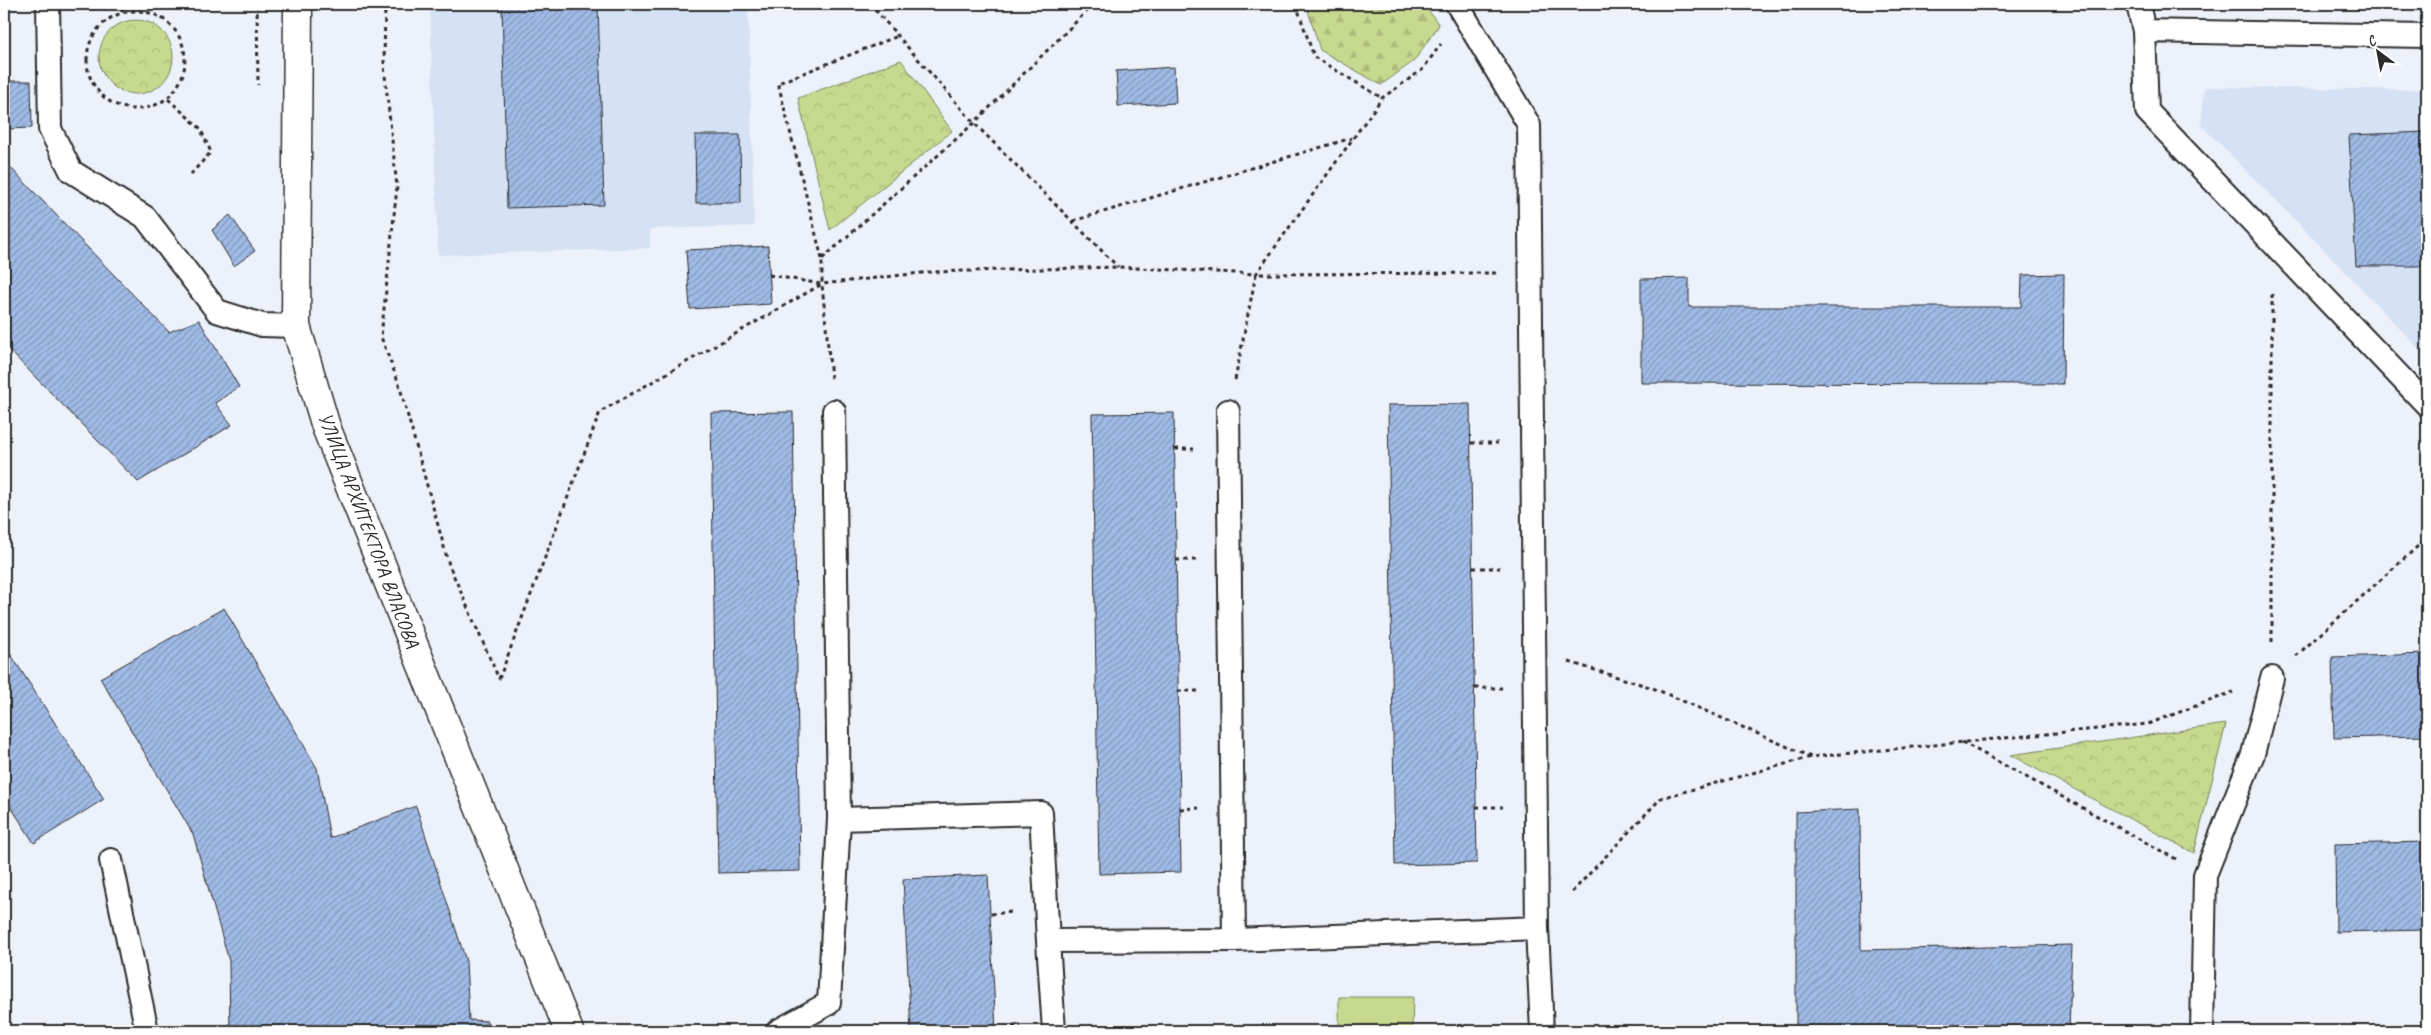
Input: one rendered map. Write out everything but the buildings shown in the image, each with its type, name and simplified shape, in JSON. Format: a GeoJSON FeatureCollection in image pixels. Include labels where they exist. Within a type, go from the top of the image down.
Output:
{"type":"FeatureCollection","features":[{"type":"Feature","properties":{"kind":"street","name":"УЛИЦА АРХИТЕКТОРА ВЛАСОВА"},"geometry":{"type":"LineString","coordinates":[[298,4],[296,326],[326,427],[569,1031]]}},
{"type":"Feature","properties":{"kind":"lane"},"geometry":{"type":"LineString","coordinates":[[48,4],[50,129],[71,170],[145,217],[216,311],[262,325],[296,326]]}},
{"type":"Feature","properties":{"kind":"lane"},"geometry":{"type":"LineString","coordinates":[[2138,4],[2144,31],[2147,110],[2427,405]]}},
{"type":"Feature","properties":{"kind":"lane"},"geometry":{"type":"LineString","coordinates":[[1460,9],[1529,125],[1537,928],[1542,1031]]}},
{"type":"Feature","properties":{"kind":"lane"},"geometry":{"type":"LineString","coordinates":[[2144,31],[2427,36]]}},
{"type":"Feature","properties":{"kind":"lane"},"geometry":{"type":"LineString","coordinates":[[778,1031],[830,1003],[839,819],[834,411]]}},
{"type":"Feature","properties":{"kind":"lane"},"geometry":{"type":"LineString","coordinates":[[1228,411],[1234,940]]}},
{"type":"Feature","properties":{"kind":"lane"},"geometry":{"type":"LineString","coordinates":[[2202,1031],[2205,875],[2253,754],[2272,678]]}},
{"type":"Feature","properties":{"kind":"lane"},"geometry":{"type":"LineString","coordinates":[[839,819],[1041,813],[1054,1031]]}},
{"type":"Feature","properties":{"kind":"lane"},"geometry":{"type":"LineString","coordinates":[[111,860],[147,1031]]}},
{"type":"Feature","properties":{"kind":"lane"},"geometry":{"type":"LineString","coordinates":[[1048,942],[1234,940],[1537,928]]}},
{"type":"Feature","properties":{"kind":"path"},"geometry":{"type":"LineString","coordinates":[[122,4],[122,12]]}},
{"type":"Feature","properties":{"kind":"path"},"geometry":{"type":"LineString","coordinates":[[385,4],[384,66],[396,187],[381,338],[399,384],[449,565],[499,679],[600,412],[822,284]]}},
{"type":"Feature","properties":{"kind":"path"},"geometry":{"type":"LineString","coordinates":[[870,4],[974,123],[1118,267]]}},
{"type":"Feature","properties":{"kind":"path"},"geometry":{"type":"LineString","coordinates":[[822,259],[974,123],[1094,4]]}},
{"type":"Feature","properties":{"kind":"path"},"geometry":{"type":"LineString","coordinates":[[1296,4],[1314,57],[1382,98]]}},
{"type":"Feature","properties":{"kind":"path"},"geometry":{"type":"LineString","coordinates":[[1228,411],[1256,274],[1382,98],[1422,70],[1460,9]]}},
{"type":"Feature","properties":{"kind":"path"},"geometry":{"type":"LineString","coordinates":[[141,10],[160,16],[175,28],[184,45],[186,65],[180,83],[168,98],[151,108],[131,110],[112,104],[97,92],[88,75],[86,55],[92,37],[104,22],[122,12],[141,10]]}},
{"type":"Feature","properties":{"kind":"path"},"geometry":{"type":"LineString","coordinates":[[834,411],[822,284],[822,259],[778,83],[898,36]]}},
{"type":"Feature","properties":{"kind":"path"},"geometry":{"type":"LineString","coordinates":[[168,98],[200,128],[211,152],[192,174]]}},
{"type":"Feature","properties":{"kind":"path"},"geometry":{"type":"LineString","coordinates":[[1072,221],[1353,138]]}},
{"type":"Feature","properties":{"kind":"path"},"geometry":{"type":"LineString","coordinates":[[769,275],[822,284],[930,272],[1118,267],[1256,274],[1530,272]]}},
{"type":"Feature","properties":{"kind":"path"},"geometry":{"type":"LineString","coordinates":[[2267,286],[2272,294],[2272,678]]}},
{"type":"Feature","properties":{"kind":"path"},"geometry":{"type":"LineString","coordinates":[[1537,928],[1661,798],[1811,757],[2148,724],[2272,678],[2427,538]]}},
{"type":"Feature","properties":{"kind":"path"},"geometry":{"type":"LineString","coordinates":[[1535,651],[1653,688],[1811,757]]}},
{"type":"Feature","properties":{"kind":"path"},"geometry":{"type":"LineString","coordinates":[[1962,742],[2205,875]]}},
{"type":"Feature","properties":{"kind":"shaded area"},"geometry":{"type":"Polygon","coordinates":[[[430,4],[748,4],[754,226],[650,229],[650,248],[438,255],[430,4]]]}},
{"type":"Feature","properties":{"kind":"shaded area"},"geometry":{"type":"Polygon","coordinates":[[[2205,87],[2427,90],[2427,357],[2201,125],[2205,87]]]}},
{"type":"Feature","properties":{"kind":"green space"},"geometry":{"type":"Polygon","coordinates":[[[1306,4],[1424,4],[1439,25],[1414,61],[1381,85],[1320,50],[1306,4]]]}},
{"type":"Feature","properties":{"kind":"green space"},"geometry":{"type":"Polygon","coordinates":[[[136,20],[157,26],[167,36],[173,57],[167,78],[157,88],[136,94],[115,88],[105,78],[99,57],[105,36],[115,26],[136,20]]]}},
{"type":"Feature","properties":{"kind":"green space"},"geometry":{"type":"Polygon","coordinates":[[[901,60],[952,131],[830,230],[798,98],[901,60]]]}},
{"type":"Feature","properties":{"kind":"green space"},"geometry":{"type":"Polygon","coordinates":[[[2226,724],[2194,853],[2010,755],[2226,724]]]}},
{"type":"Feature","properties":{"kind":"green space"},"geometry":{"type":"Polygon","coordinates":[[[1339,997],[1413,997],[1412,1031],[1339,1031],[1339,997]]]}}]}
